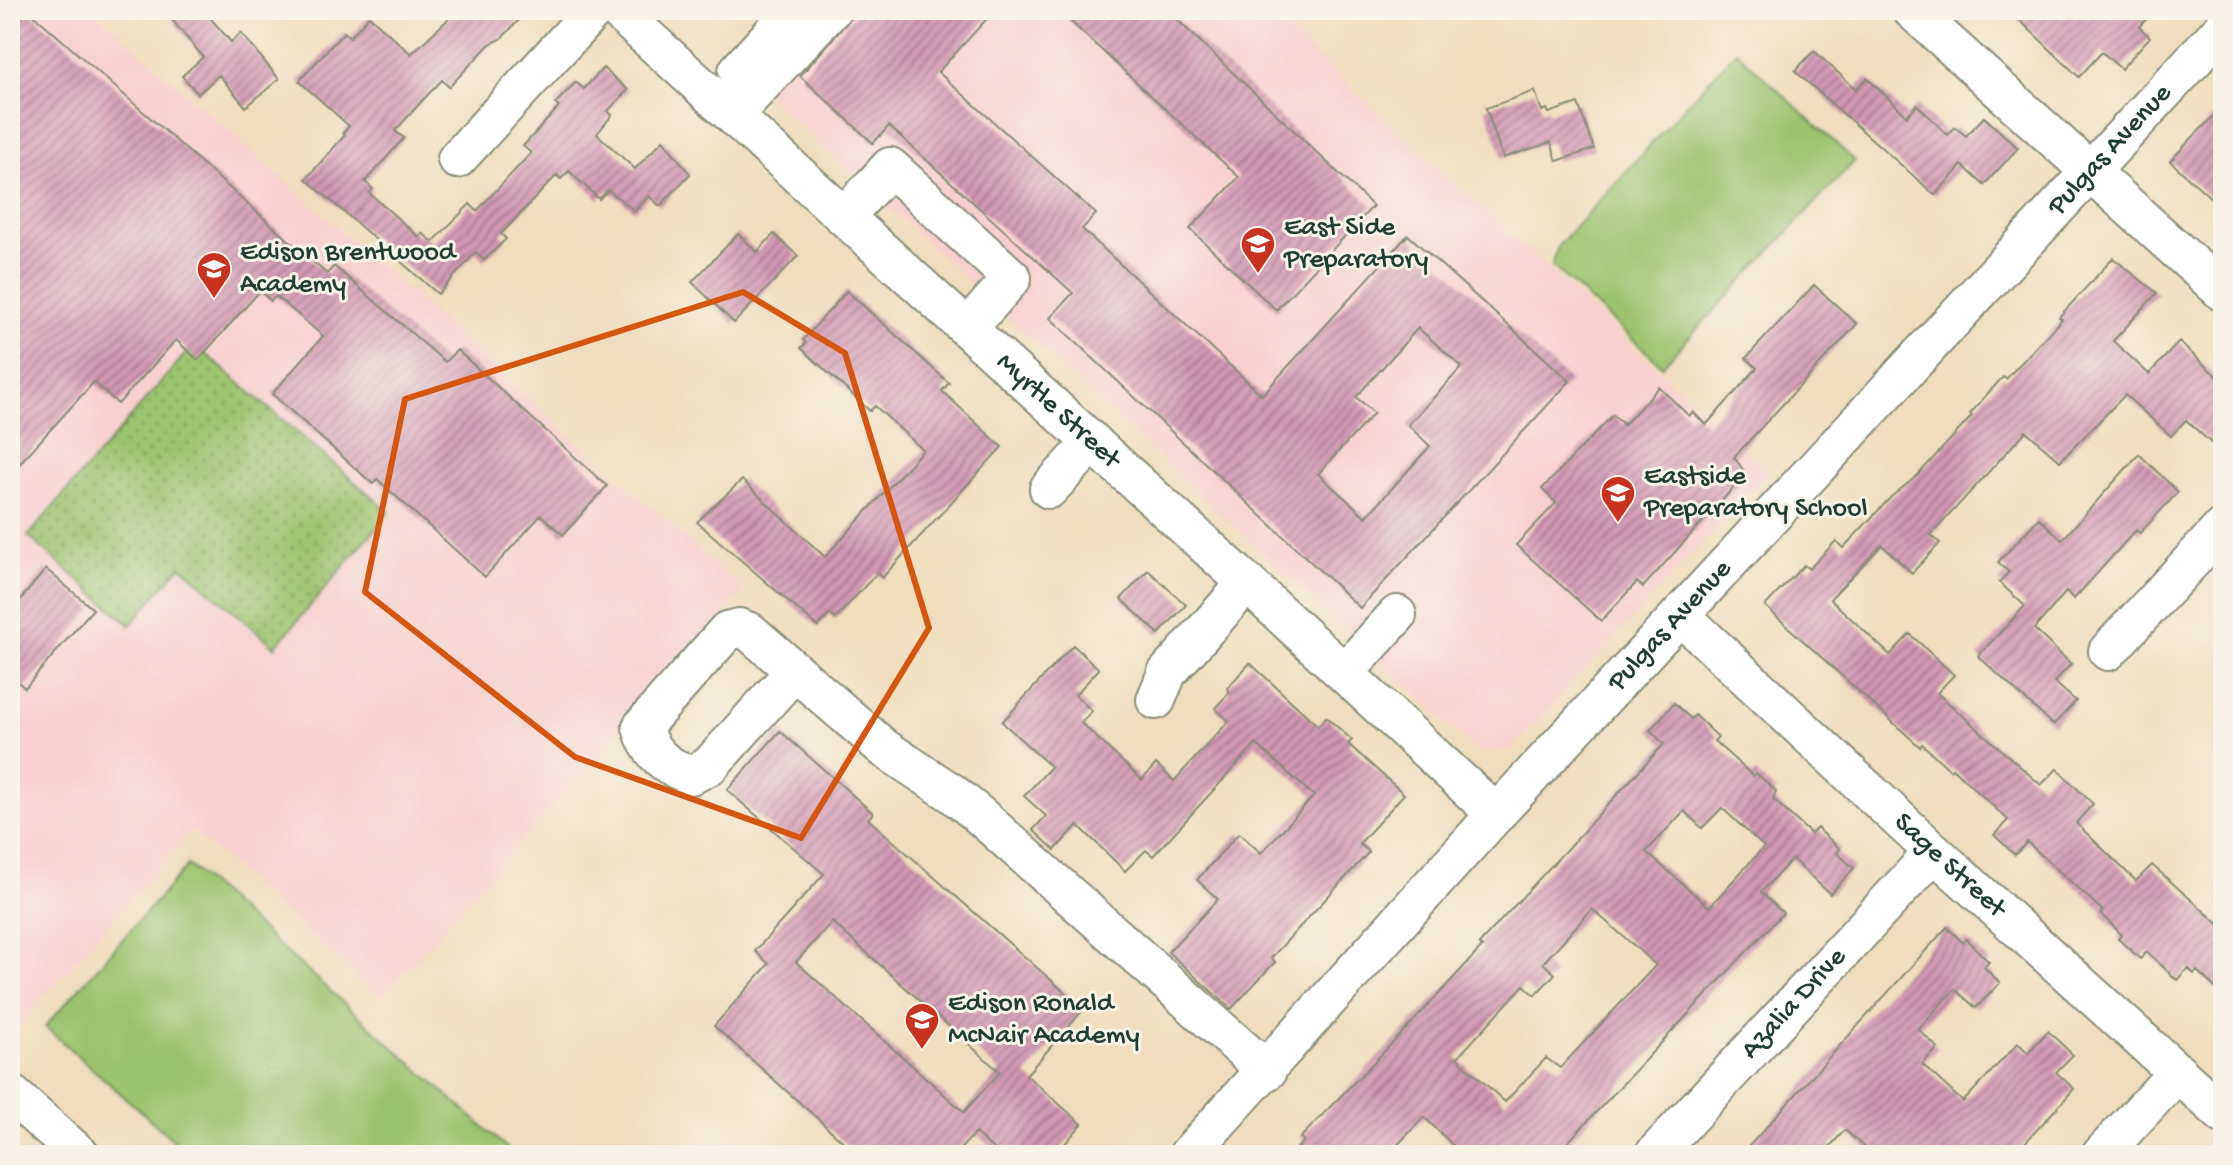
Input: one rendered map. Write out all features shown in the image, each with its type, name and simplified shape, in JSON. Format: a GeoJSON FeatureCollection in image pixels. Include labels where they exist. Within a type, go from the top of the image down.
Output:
{"type":"FeatureCollection","features":[{"type":"Feature","properties":{"kind":"street"},"geometry":{"type":"LineString","coordinates":[[457,159],[594,10]]}},
{"type":"Feature","properties":{"kind":"street","name":"Myrtle Street"},"geometry":{"type":"LineString","coordinates":[[617,10],[1093,442],[1496,814]]}},
{"type":"Feature","properties":{"kind":"street"},"geometry":{"type":"LineString","coordinates":[[724,105],[794,10]]}},
{"type":"Feature","properties":{"kind":"street"},"geometry":{"type":"LineString","coordinates":[[724,105],[831,10]]}},
{"type":"Feature","properties":{"kind":"street"},"geometry":{"type":"LineString","coordinates":[[1912,10],[2223,292]]}},
{"type":"Feature","properties":{"kind":"street","name":"Pulgas Avenue"},"geometry":{"type":"LineString","coordinates":[[1188,1155],[1496,814],[2223,28]]}},
{"type":"Feature","properties":{"kind":"street"},"geometry":{"type":"LineString","coordinates":[[845,216],[890,167],[1012,278],[968,328]]}},
{"type":"Feature","properties":{"kind":"street"},"geometry":{"type":"LineString","coordinates":[[1049,489],[1093,442]]}},
{"type":"Feature","properties":{"kind":"street"},"geometry":{"type":"LineString","coordinates":[[2108,651],[2223,527]]}},
{"type":"Feature","properties":{"kind":"street"},"geometry":{"type":"LineString","coordinates":[[1156,700],[1167,673],[1247,583]]}},
{"type":"Feature","properties":{"kind":"street"},"geometry":{"type":"LineString","coordinates":[[1344,673],[1397,615]]}},
{"type":"Feature","properties":{"kind":"street","name":"Sage Street"},"geometry":{"type":"LineString","coordinates":[[1680,615],[1934,852],[2223,1114]]}},
{"type":"Feature","properties":{"kind":"street"},"geometry":{"type":"LineString","coordinates":[[793,673],[885,749],[978,814],[1267,1071]]}},
{"type":"Feature","properties":{"kind":"street","name":"Azalia Drive"},"geometry":{"type":"LineString","coordinates":[[1654,1155],[1934,852]]}},
{"type":"Feature","properties":{"kind":"street"},"geometry":{"type":"LineString","coordinates":[[2101,1155],[2178,1072]]}},
{"type":"Feature","properties":{"kind":"street"},"geometry":{"type":"LineString","coordinates":[[10,1093],[80,1155]]}},
{"type":"Feature","properties":{"kind":"highlighted area"},"geometry":{"type":"Polygon","coordinates":[[[743,292],[845,353],[929,628],[801,838],[575,757],[365,592],[405,399],[743,292]]]}},
{"type":"Feature","properties":{"kind":"shaded area","name":"Edison Brentwood Academy"},"geometry":{"type":"Polygon","coordinates":[[[10,10],[93,10],[744,590],[381,998],[192,830],[10,1035],[10,10]]]}},
{"type":"Feature","properties":{"kind":"shaded area","name":"East Side Preparatory"},"geometry":{"type":"Polygon","coordinates":[[[811,10],[1266,10],[1769,472],[1512,748],[1495,752],[1477,751],[749,78],[811,10]]]}},
{"type":"Feature","properties":{"kind":"green space"},"geometry":{"type":"Polygon","coordinates":[[[1736,51],[1855,161],[1662,366],[1552,266],[1558,246],[1736,51]]]}},
{"type":"Feature","properties":{"kind":"green space"},"geometry":{"type":"Polygon","coordinates":[[[194,344],[390,512],[275,647],[181,566],[130,625],[28,536],[194,344]]]}},
{"type":"Feature","properties":{"kind":"green space"},"geometry":{"type":"Polygon","coordinates":[[[188,865],[515,1155],[190,1155],[45,1027],[188,865]]]}},
{"type":"Feature","properties":{"kind":"building"},"geometry":{"type":"Polygon","coordinates":[[[28,10],[327,274],[334,266],[445,362],[457,350],[607,486],[563,535],[541,515],[485,577],[377,479],[373,484],[272,394],[323,336],[276,296],[271,301],[260,291],[198,360],[176,340],[118,404],[94,382],[10,474],[10,31],[28,10]]]}},
{"type":"Feature","properties":{"kind":"building"},"geometry":{"type":"Polygon","coordinates":[[[458,10],[507,10],[519,20],[501,39],[490,44],[449,87],[442,80],[420,103],[395,131],[404,138],[365,182],[373,189],[369,193],[419,237],[422,233],[433,242],[470,204],[477,211],[531,153],[523,146],[559,107],[555,104],[576,82],[584,89],[603,68],[628,90],[608,111],[612,115],[597,134],[635,169],[663,140],[690,174],[660,206],[649,196],[635,211],[608,190],[599,199],[569,171],[561,179],[557,175],[501,234],[506,239],[484,260],[476,252],[438,294],[306,179],[345,135],[343,133],[349,126],[299,81],[344,32],[350,37],[369,16],[411,54],[458,10]]]}},
{"type":"Feature","properties":{"kind":"building"},"geometry":{"type":"Polygon","coordinates":[[[858,10],[995,10],[938,72],[1096,214],[1082,229],[1262,395],[1408,235],[1570,381],[1360,608],[1050,318],[1073,293],[889,126],[873,143],[800,76],[858,10]],[[1418,328],[1356,397],[1374,413],[1318,474],[1366,517],[1430,446],[1408,425],[1462,367],[1418,328]]]}},
{"type":"Feature","properties":{"kind":"building"},"geometry":{"type":"Polygon","coordinates":[[[1058,10],[1167,10],[1373,206],[1276,310],[1190,229],[1239,177],[1058,10]]]}},
{"type":"Feature","properties":{"kind":"building"},"geometry":{"type":"Polygon","coordinates":[[[2009,10],[2155,10],[2139,27],[2150,37],[2121,69],[2102,52],[2079,77],[2009,10]]]}},
{"type":"Feature","properties":{"kind":"building"},"geometry":{"type":"Polygon","coordinates":[[[206,13],[231,42],[241,33],[279,79],[246,107],[219,75],[198,94],[182,76],[203,57],[172,20],[206,13]]]}},
{"type":"Feature","properties":{"kind":"building"},"geometry":{"type":"Polygon","coordinates":[[[1814,51],[1856,89],[1867,78],[1907,116],[1917,105],[1948,135],[1955,127],[1966,136],[1984,117],[2018,148],[1984,185],[1962,165],[1935,195],[1795,71],[1814,51]]]}},
{"type":"Feature","properties":{"kind":"building"},"geometry":{"type":"Polygon","coordinates":[[[1535,91],[1542,111],[1547,109],[1549,113],[1578,103],[1594,149],[1557,161],[1551,142],[1503,158],[1486,108],[1535,91]]]}},
{"type":"Feature","properties":{"kind":"building"},"geometry":{"type":"Polygon","coordinates":[[[2223,106],[2223,209],[2170,161],[2223,106]]]}},
{"type":"Feature","properties":{"kind":"building"},"geometry":{"type":"Polygon","coordinates":[[[738,234],[757,252],[774,234],[798,256],[734,323],[692,282],[738,234]]]}},
{"type":"Feature","properties":{"kind":"building"},"geometry":{"type":"Polygon","coordinates":[[[2113,258],[2157,293],[2113,341],[2149,374],[2179,342],[2223,382],[2223,454],[2186,420],[2171,436],[2125,395],[2060,461],[2026,431],[1931,535],[1940,543],[1912,573],[1882,545],[1830,599],[1890,655],[1910,634],[1954,675],[1937,693],[2041,785],[2057,769],[2093,804],[2076,823],[2136,881],[2152,865],[2223,928],[2223,995],[2197,971],[2194,974],[2188,968],[2177,980],[2147,952],[2140,959],[2118,939],[2122,935],[2101,914],[2103,911],[2027,842],[2015,855],[1994,835],[2008,820],[1952,768],[1950,770],[1922,744],[1920,747],[1765,606],[1804,565],[1809,569],[1836,541],[1843,548],[1891,497],[1917,476],[1972,416],[1970,414],[1989,392],[2003,377],[2006,379],[2062,319],[2059,317],[2113,258]]]}},
{"type":"Feature","properties":{"kind":"building","name":"Eastside Preparatory School"},"geometry":{"type":"Polygon","coordinates":[[[1814,285],[1857,324],[1734,457],[1746,474],[1643,587],[1637,582],[1601,621],[1516,545],[1556,503],[1542,489],[1613,415],[1624,425],[1659,387],[1689,416],[1693,412],[1706,425],[1757,368],[1746,358],[1814,285]]]}},
{"type":"Feature","properties":{"kind":"building"},"geometry":{"type":"Polygon","coordinates":[[[847,291],[949,383],[942,391],[1002,447],[882,578],[877,573],[835,619],[830,614],[818,627],[697,522],[742,480],[825,557],[923,450],[875,406],[870,411],[801,348],[806,343],[803,340],[847,291]]]}},
{"type":"Feature","properties":{"kind":"building"},"geometry":{"type":"Polygon","coordinates":[[[2139,454],[2178,492],[2140,533],[2136,530],[2074,599],[2066,592],[2034,629],[2071,664],[2054,682],[2076,701],[2053,725],[1978,656],[2025,606],[1999,582],[2009,572],[1998,562],[2039,518],[2062,540],[2139,454]]]}},
{"type":"Feature","properties":{"kind":"building"},"geometry":{"type":"Polygon","coordinates":[[[46,569],[93,609],[25,688],[10,675],[10,612],[46,569]]]}},
{"type":"Feature","properties":{"kind":"building"},"geometry":{"type":"Polygon","coordinates":[[[1148,570],[1186,605],[1159,634],[1121,599],[1148,570]]]}},
{"type":"Feature","properties":{"kind":"building"},"geometry":{"type":"Polygon","coordinates":[[[1073,645],[1099,669],[1075,695],[1092,711],[1081,723],[1142,780],[1156,764],[1174,781],[1229,721],[1215,708],[1230,692],[1227,688],[1250,663],[1318,726],[1326,717],[1352,740],[1348,744],[1404,794],[1359,844],[1369,852],[1271,958],[1275,962],[1231,1009],[1168,952],[1218,899],[1197,880],[1239,833],[1261,853],[1314,796],[1256,744],[1153,856],[1146,850],[1125,871],[1078,825],[1055,850],[1033,830],[1046,816],[1024,796],[1051,767],[1002,722],[1073,645]]]}},
{"type":"Feature","properties":{"kind":"building"},"geometry":{"type":"Polygon","coordinates":[[[1674,703],[1691,719],[1695,715],[1718,737],[1714,741],[1753,776],[1756,773],[1776,791],[1773,799],[1811,834],[1817,828],[1840,849],[1837,853],[1854,868],[1830,894],[1792,859],[1761,892],[1783,913],[1556,1155],[1463,1155],[1424,1117],[1388,1155],[1291,1155],[1304,1141],[1300,1138],[1412,1023],[1482,947],[1479,944],[1664,744],[1650,730],[1674,703]],[[1722,808],[1702,828],[1684,811],[1646,852],[1709,907],[1764,847],[1722,808]],[[1592,909],[1543,963],[1555,974],[1535,995],[1524,985],[1457,1058],[1505,1102],[1546,1058],[1560,1068],[1656,965],[1592,909]]]}},
{"type":"Feature","properties":{"kind":"building"},"geometry":{"type":"Polygon","coordinates":[[[780,731],[873,813],[868,819],[1084,1009],[1026,1075],[1082,1124],[1055,1155],[1000,1155],[975,1133],[955,1155],[858,1155],[714,1026],[769,964],[755,951],[824,874],[727,790],[780,731]],[[832,922],[796,962],[964,1112],[1000,1072],[832,922]]]}},
{"type":"Feature","properties":{"kind":"building"},"geometry":{"type":"Polygon","coordinates":[[[1947,927],[1963,943],[1966,939],[1989,962],[1984,967],[2000,983],[1976,1008],[1955,989],[1918,1029],[1938,1048],[1922,1064],[1963,1102],[2018,1043],[2028,1053],[2048,1031],[2073,1055],[2056,1072],[2074,1089],[2014,1155],[1872,1155],[1845,1130],[1822,1155],[1741,1155],[1947,927]]]}},
{"type":"Feature","properties":{"kind":"place","name":"East Side Preparatory"},"geometry":{"type":"Point","coordinates":[1258,275]}},
{"type":"Feature","properties":{"kind":"place","name":"Edison Brentwood Academy"},"geometry":{"type":"Point","coordinates":[214,300]}},
{"type":"Feature","properties":{"kind":"place","name":"Eastside Preparatory School"},"geometry":{"type":"Point","coordinates":[1618,524]}},
{"type":"Feature","properties":{"kind":"place","name":"Edison Ronald McNair Academy"},"geometry":{"type":"Point","coordinates":[922,1051]}}]}
